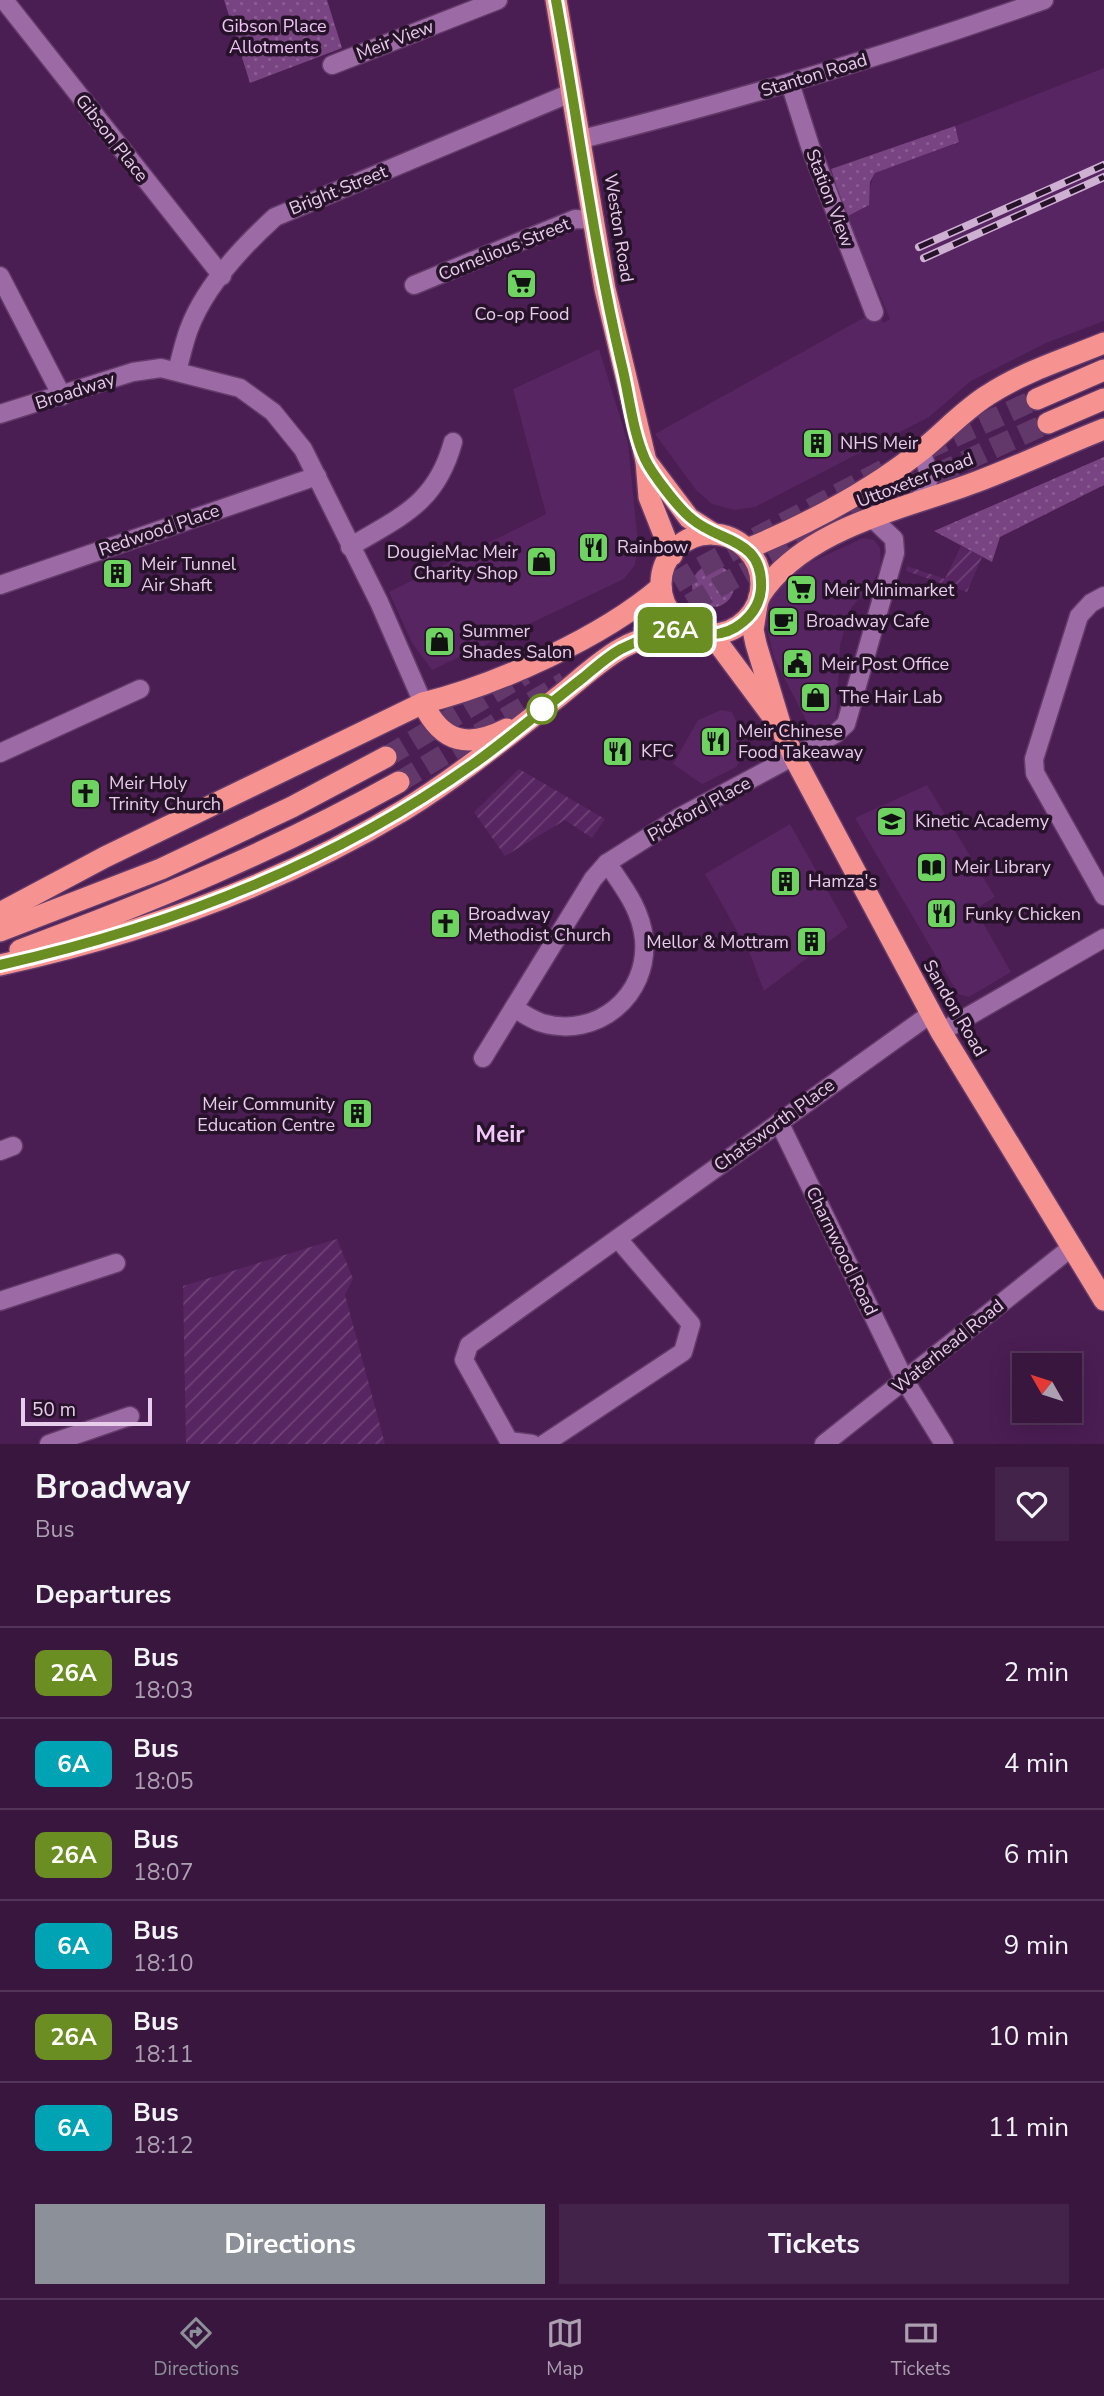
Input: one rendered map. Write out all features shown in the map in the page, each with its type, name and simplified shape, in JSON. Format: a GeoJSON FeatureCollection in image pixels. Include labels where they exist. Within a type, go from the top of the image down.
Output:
{"type":"FeatureCollection","features":[{"type":"Feature","properties":{"kind":"highway","name":"Weston Road"},"geometry":{"type":"LineString","coordinates":[[556,0],[582,139],[605,289],[646,461],[649,497],[671,555]]}},
{"type":"Feature","properties":{"kind":"highway","name":"Uttoxeter Road"},"geometry":{"type":"LineString","coordinates":[[747,549],[814,520],[921,451],[987,395],[1019,378],[1104,343]]}},
{"type":"Feature","properties":{"kind":"highway"},"geometry":{"type":"LineString","coordinates":[[1037,399],[1104,370]]}},
{"type":"Feature","properties":{"kind":"highway"},"geometry":{"type":"LineString","coordinates":[[1048,423],[1104,399]]}},
{"type":"Feature","properties":{"kind":"highway","name":"Uttoxeter Road"},"geometry":{"type":"LineString","coordinates":[[712,635],[732,629],[749,617],[775,573],[807,548],[919,500],[975,482],[1104,429]]}},
{"type":"Feature","properties":{"kind":"highway","name":"Weston Road"},"geometry":{"type":"LineString","coordinates":[[646,461],[689,518],[714,534]]}},
{"type":"Feature","properties":{"kind":"highway"},"geometry":{"type":"LineString","coordinates":[[712,635],[687,628],[674,617],[666,604],[662,587],[663,571],[671,555],[686,541],[714,534],[731,539],[747,549],[760,573],[758,601]]}},
{"type":"Feature","properties":{"kind":"highway"},"geometry":{"type":"LineString","coordinates":[[0,913],[105,857],[423,703],[457,695],[543,658],[624,613],[662,587]]}},
{"type":"Feature","properties":{"kind":"highway","name":"Sandon Road"},"geometry":{"type":"LineString","coordinates":[[758,601],[753,630],[782,730],[794,757],[937,1022],[1072,1247],[1101,1290]]}},
{"type":"Feature","properties":{"kind":"highway"},"geometry":{"type":"LineString","coordinates":[[0,965],[68,950],[242,892],[404,810],[477,761],[617,651],[650,636],[687,628]]}},
{"type":"Feature","properties":{"kind":"highway","name":"Sandon Road"},"geometry":{"type":"LineString","coordinates":[[712,635],[782,730]]}},
{"type":"Feature","properties":{"kind":"highway"},"geometry":{"type":"LineString","coordinates":[[423,703],[431,720],[454,738],[463,741],[474,742],[534,715]]}},
{"type":"Feature","properties":{"kind":"highway"},"geometry":{"type":"LineString","coordinates":[[0,931],[161,869],[292,807],[386,757]]}},
{"type":"Feature","properties":{"kind":"highway"},"geometry":{"type":"LineString","coordinates":[[0,957],[208,877],[314,829],[399,782]]}},
{"type":"Feature","properties":{"kind":"street","name":"Gibson Place"},"geometry":{"type":"LineString","coordinates":[[4,0],[222,275]]}},
{"type":"Feature","properties":{"kind":"street","name":"Meir View"},"geometry":{"type":"LineString","coordinates":[[332,65],[498,0]]}},
{"type":"Feature","properties":{"kind":"street","name":"Stanton Road"},"geometry":{"type":"LineString","coordinates":[[582,139],[790,83],[950,33],[1044,0]]}},
{"type":"Feature","properties":{"kind":"street","name":"Station View"},"geometry":{"type":"LineString","coordinates":[[790,83],[810,146],[874,312]]}},
{"type":"Feature","properties":{"kind":"street","name":"Bright Street"},"geometry":{"type":"LineString","coordinates":[[177,371],[189,329],[204,299],[250,239],[275,217],[573,92]]}},
{"type":"Feature","properties":{"kind":"street","name":"Cornelious Street"},"geometry":{"type":"LineString","coordinates":[[414,285],[575,219],[594,220]]}},
{"type":"Feature","properties":{"kind":"street"},"geometry":{"type":"LineString","coordinates":[[0,276],[62,396]]}},
{"type":"Feature","properties":{"kind":"street","name":"Broadway"},"geometry":{"type":"LineString","coordinates":[[0,414],[133,372],[161,368],[240,388],[273,412],[303,449],[379,602],[423,703]]}},
{"type":"Feature","properties":{"kind":"street"},"geometry":{"type":"LineString","coordinates":[[350,547],[419,505],[446,467],[453,442]]}},
{"type":"Feature","properties":{"kind":"street"},"geometry":{"type":"LineString","coordinates":[[919,500],[930,476],[921,451]]}},
{"type":"Feature","properties":{"kind":"street","name":"Redwood Place"},"geometry":{"type":"LineString","coordinates":[[0,585],[317,476]]}},
{"type":"Feature","properties":{"kind":"street","name":"Pickford Place"},"geometry":{"type":"LineString","coordinates":[[484,1058],[593,879],[607,863],[678,818],[794,757],[835,734],[846,724],[895,552],[894,539],[873,519]]}},
{"type":"Feature","properties":{"kind":"street"},"geometry":{"type":"LineString","coordinates":[[1104,596],[1079,616],[1034,759],[1035,773],[1104,896]]}},
{"type":"Feature","properties":{"kind":"street"},"geometry":{"type":"LineString","coordinates":[[0,753],[128,688]]}},
{"type":"Feature","properties":{"kind":"street"},"geometry":{"type":"LineString","coordinates":[[513,1008],[540,1023],[562,1027],[585,1024],[612,1012],[632,993],[643,959],[642,925],[636,905],[607,863]]}},
{"type":"Feature","properties":{"kind":"street","name":"Chatsworth Place"},"geometry":{"type":"LineString","coordinates":[[532,1444],[509,1441],[464,1360],[469,1345],[779,1122],[937,1022],[1104,938]]}},
{"type":"Feature","properties":{"kind":"street","name":"Charnwood Road"},"geometry":{"type":"LineString","coordinates":[[779,1122],[905,1381],[944,1444]]}},
{"type":"Feature","properties":{"kind":"street"},"geometry":{"type":"LineString","coordinates":[[544,1444],[683,1352],[691,1324],[618,1239]]}},
{"type":"Feature","properties":{"kind":"street","name":"Waterhead Road"},"geometry":{"type":"LineString","coordinates":[[824,1444],[1072,1247]]}},
{"type":"Feature","properties":{"kind":"street"},"geometry":{"type":"LineString","coordinates":[[0,1301],[116,1263]]}},
{"type":"Feature","properties":{"kind":"street"},"geometry":{"type":"LineString","coordinates":[[49,1444],[130,1416]]}},
{"type":"Feature","properties":{"kind":"shaded area"},"geometry":{"type":"Polygon","coordinates":[[[1104,68],[1104,321],[1046,343],[971,381],[929,417],[755,507],[734,510],[712,504],[696,490],[655,434],[874,312],[878,311],[883,323],[890,319],[846,217],[868,195],[874,173],[959,142],[955,126],[1104,68]]]}},
{"type":"Feature","properties":{"kind":"shaded area"},"geometry":{"type":"Polygon","coordinates":[[[599,349],[628,443],[638,544],[635,565],[624,579],[432,670],[412,643],[389,592],[546,514],[513,389],[599,349]]]}},
{"type":"Feature","properties":{"kind":"shaded area"},"geometry":{"type":"Polygon","coordinates":[[[863,538],[874,540],[880,548],[881,567],[873,582],[851,608],[840,645],[836,719],[824,729],[809,726],[774,658],[763,613],[770,595],[780,582],[807,564],[863,538]]]}},
{"type":"Feature","properties":{"kind":"shaded area"},"geometry":{"type":"Polygon","coordinates":[[[961,546],[982,557],[967,592],[906,571],[907,566],[945,579],[961,546]]]}},
{"type":"Feature","properties":{"kind":"shaded area"},"geometry":{"type":"Polygon","coordinates":[[[721,710],[732,712],[748,749],[736,767],[702,784],[673,764],[698,720],[721,710]]]}},
{"type":"Feature","properties":{"kind":"shaded area"},"geometry":{"type":"Polygon","coordinates":[[[519,769],[605,819],[592,838],[565,820],[505,856],[474,812],[519,769]]]}},
{"type":"Feature","properties":{"kind":"shaded area"},"geometry":{"type":"Polygon","coordinates":[[[927,785],[995,897],[975,909],[1011,972],[969,997],[958,994],[855,818],[927,785]]]}},
{"type":"Feature","properties":{"kind":"shaded area"},"geometry":{"type":"Polygon","coordinates":[[[790,824],[848,927],[764,991],[750,954],[705,874],[790,824]]]}},
{"type":"Feature","properties":{"kind":"shaded area"},"geometry":{"type":"Polygon","coordinates":[[[337,1239],[353,1279],[345,1295],[385,1444],[186,1444],[183,1286],[337,1239]]]}},
{"type":"Feature","properties":{"kind":"green space","name":"Gibson Place Allotments"},"geometry":{"type":"Polygon","coordinates":[[[224,0],[327,0],[342,48],[250,83],[224,0]]]}},
{"type":"Feature","properties":{"kind":"green space"},"geometry":{"type":"Polygon","coordinates":[[[955,126],[959,142],[875,173],[870,182],[869,205],[846,217],[831,169],[955,126]]]}},
{"type":"Feature","properties":{"kind":"green space"},"geometry":{"type":"Polygon","coordinates":[[[1104,457],[1104,485],[1000,537],[992,562],[934,531],[1104,457]]]}},
{"type":"Feature","properties":{"kind":"green space"},"geometry":{"type":"Polygon","coordinates":[[[713,565],[728,571],[734,586],[728,601],[713,607],[698,601],[692,586],[698,571],[713,565]]]}},
{"type":"Feature","properties":{"kind":"tunnel"},"geometry":{"type":"LineString","coordinates":[[925,450],[1037,399]]}},
{"type":"Feature","properties":{"kind":"tunnel"},"geometry":{"type":"LineString","coordinates":[[637,637],[718,587],[869,505],[1048,423]]}},
{"type":"Feature","properties":{"kind":"tunnel"},"geometry":{"type":"LineString","coordinates":[[648,599],[701,567],[887,468]]}},
{"type":"Feature","properties":{"kind":"tunnel"},"geometry":{"type":"LineString","coordinates":[[386,757],[525,674]]}},
{"type":"Feature","properties":{"kind":"tunnel"},"geometry":{"type":"LineString","coordinates":[[399,782],[565,682]]}},
{"type":"Feature","properties":{"kind":"railway"},"geometry":{"type":"LineString","coordinates":[[919,247],[1104,165]]}},
{"type":"Feature","properties":{"kind":"railway"},"geometry":{"type":"LineString","coordinates":[[924,258],[1104,177]]}},
{"type":"Feature","properties":{"kind":"bus line","name":"26A"},"geometry":{"type":"LineString","coordinates":[[0,965],[68,950],[242,892],[404,810],[477,761],[617,651],[650,636],[687,628],[712,635],[727,631],[749,617],[757,605],[761,592],[760,573],[747,549],[731,539],[714,534],[689,518],[646,461],[643,453],[605,289],[582,139],[556,0]]}},
{"type":"Feature","properties":{"kind":"place","name":"Co-op Food"},"geometry":{"type":"Point","coordinates":[522,283]}},
{"type":"Feature","properties":{"kind":"place","name":"NHS Meir"},"geometry":{"type":"Point","coordinates":[817,443]}},
{"type":"Feature","properties":{"kind":"place","name":"Rainbow"},"geometry":{"type":"Point","coordinates":[594,547]}},
{"type":"Feature","properties":{"kind":"place","name":"DougieMac Meir Charity Shop"},"geometry":{"type":"Point","coordinates":[541,562]}},
{"type":"Feature","properties":{"kind":"place","name":"Meir Tunnel Air Shaft"},"geometry":{"type":"Point","coordinates":[118,574]}},
{"type":"Feature","properties":{"kind":"place","name":"Meir Minimarket"},"geometry":{"type":"Point","coordinates":[801,590]}},
{"type":"Feature","properties":{"kind":"place","name":"Broadway Cafe"},"geometry":{"type":"Point","coordinates":[783,621]}},
{"type":"Feature","properties":{"kind":"place","name":"Summer Shades Salon"},"geometry":{"type":"Point","coordinates":[439,641]}},
{"type":"Feature","properties":{"kind":"place","name":"Meir Post Office"},"geometry":{"type":"Point","coordinates":[798,664]}},
{"type":"Feature","properties":{"kind":"place","name":"The Hair Lab"},"geometry":{"type":"Point","coordinates":[816,697]}},
{"type":"Feature","properties":{"kind":"place","name":"Meir Chinese Food Takeaway"},"geometry":{"type":"Point","coordinates":[715,741]}},
{"type":"Feature","properties":{"kind":"place","name":"KFC"},"geometry":{"type":"Point","coordinates":[618,751]}},
{"type":"Feature","properties":{"kind":"place","name":"Meir Holy Trinity Church"},"geometry":{"type":"Point","coordinates":[86,793]}},
{"type":"Feature","properties":{"kind":"place","name":"Kinetic Academy"},"geometry":{"type":"Point","coordinates":[892,821]}},
{"type":"Feature","properties":{"kind":"place","name":"Meir Library"},"geometry":{"type":"Point","coordinates":[931,867]}},
{"type":"Feature","properties":{"kind":"place","name":"Hamza's"},"geometry":{"type":"Point","coordinates":[785,881]}},
{"type":"Feature","properties":{"kind":"place","name":"Funky Chicken"},"geometry":{"type":"Point","coordinates":[942,914]}},
{"type":"Feature","properties":{"kind":"place","name":"Broadway Methodist Church"},"geometry":{"type":"Point","coordinates":[445,924]}},
{"type":"Feature","properties":{"kind":"place","name":"Mellor & Mottram"},"geometry":{"type":"Point","coordinates":[812,942]}},
{"type":"Feature","properties":{"kind":"place","name":"Meir Community Education Centre"},"geometry":{"type":"Point","coordinates":[358,1114]}},
{"type":"Feature","properties":{"kind":"district","name":"Meir"},"geometry":{"type":"Point","coordinates":[500,1134]}}]}
